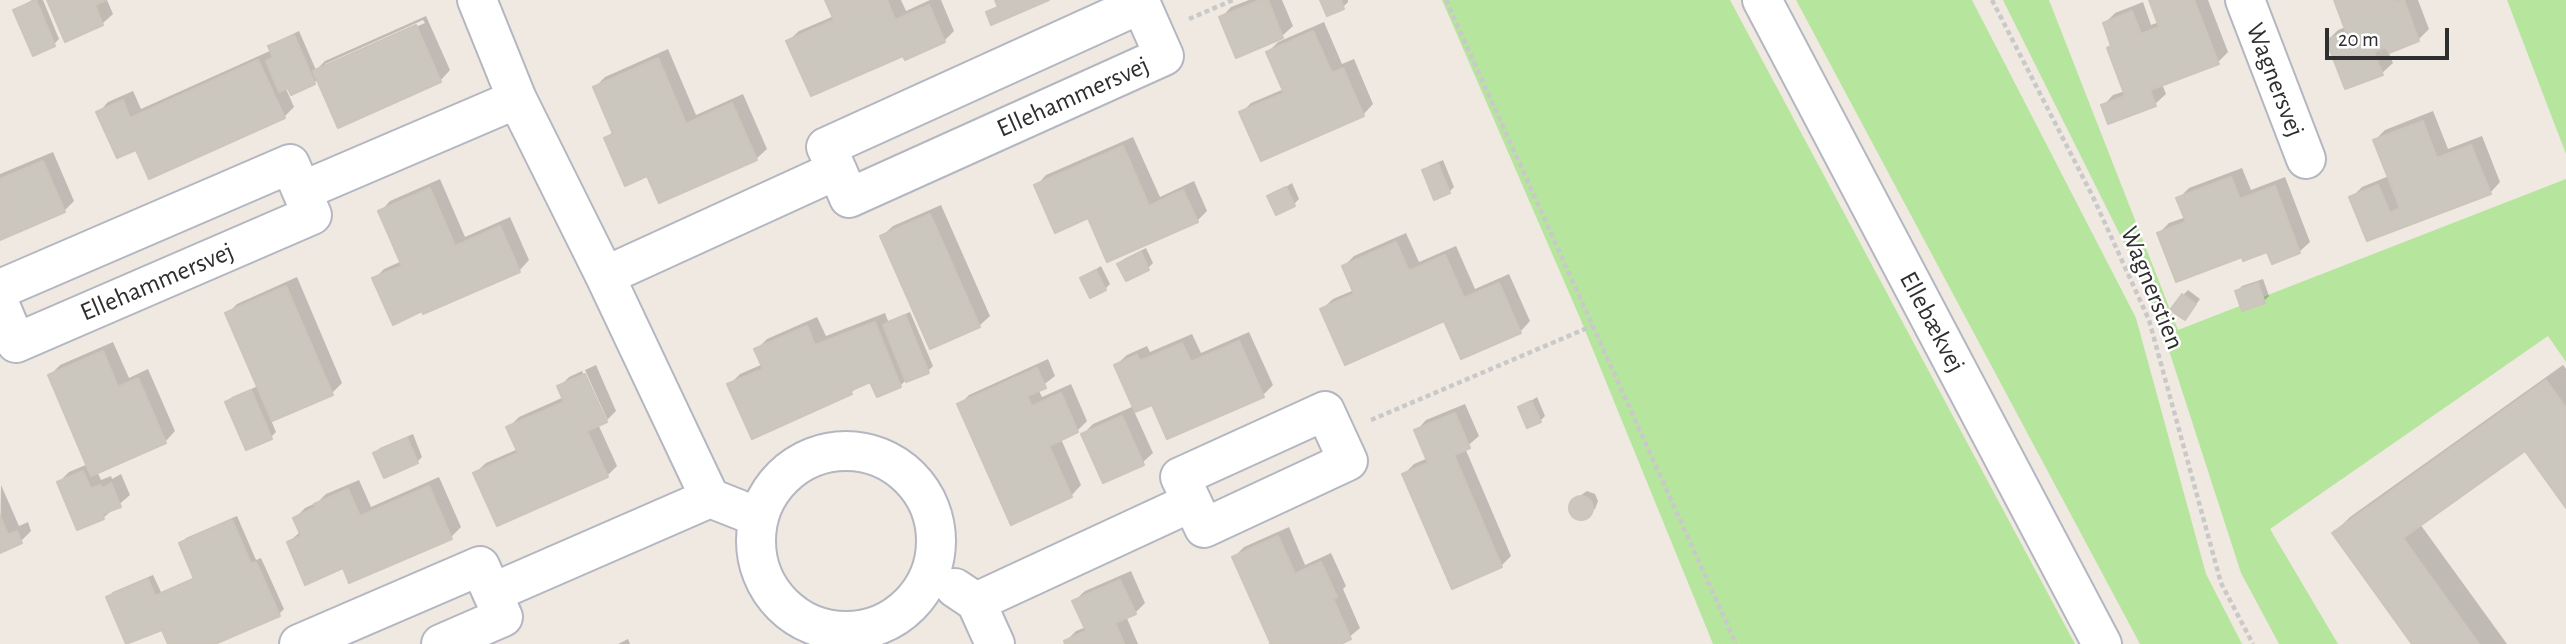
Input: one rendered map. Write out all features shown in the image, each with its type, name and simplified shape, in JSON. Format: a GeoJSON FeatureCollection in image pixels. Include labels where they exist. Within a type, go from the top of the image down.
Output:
{"type":"FeatureCollection","features":[{"type":"Feature","properties":{"kind":"street"},"geometry":{"type":"LineString","coordinates":[[477,0],[517,99],[605,276],[710,498],[758,517]]}},
{"type":"Feature","properties":{"kind":"street","name":"Ellebækvej"},"geometry":{"type":"LineString","coordinates":[[1762,0],[2102,644]]}},
{"type":"Feature","properties":{"kind":"street","name":"Wagnersvej"},"geometry":{"type":"LineString","coordinates":[[2245,0],[2306,159]]}},
{"type":"Feature","properties":{"kind":"street","name":"Ellehammersvej"},"geometry":{"type":"LineString","coordinates":[[1141,4],[1164,55],[849,198],[836,170],[826,147],[1141,4]]}},
{"type":"Feature","properties":{"kind":"street"},"geometry":{"type":"LineString","coordinates":[[302,191],[517,99]]}},
{"type":"Feature","properties":{"kind":"street","name":"Ellehammersvej"},"geometry":{"type":"LineString","coordinates":[[0,289],[290,163],[312,215],[16,343],[0,306]]}},
{"type":"Feature","properties":{"kind":"street"},"geometry":{"type":"LineString","coordinates":[[605,276],[836,170]]}},
{"type":"Feature","properties":{"kind":"street"},"geometry":{"type":"LineString","coordinates":[[1325,411],[1348,461],[1204,528],[1192,502],[1180,477],[1325,411]]}},
{"type":"Feature","properties":{"kind":"street"},"geometry":{"type":"LineString","coordinates":[[839,450],[875,454],[906,472],[929,502],[938,537],[932,573],[914,603],[885,624],[852,633],[817,628],[787,611],[765,584],[755,551],[758,517],[775,484],[803,461],[839,450]]}},
{"type":"Feature","properties":{"kind":"street"},"geometry":{"type":"LineString","coordinates":[[492,593],[710,498]]}},
{"type":"Feature","properties":{"kind":"street"},"geometry":{"type":"LineString","coordinates":[[975,602],[1192,502]]}},
{"type":"Feature","properties":{"kind":"street"},"geometry":{"type":"LineString","coordinates":[[299,644],[480,566],[503,617],[441,644]]}},
{"type":"Feature","properties":{"kind":"street"},"geometry":{"type":"LineString","coordinates":[[932,573],[975,602],[995,644]]}},
{"type":"Feature","properties":{"kind":"path"},"geometry":{"type":"LineString","coordinates":[[1446,0],[1736,644]]}},
{"type":"Feature","properties":{"kind":"path","name":"Wagnerstien"},"geometry":{"type":"LineString","coordinates":[[1992,0],[2093,197],[2149,320],[2221,583],[2253,644]]}},
{"type":"Feature","properties":{"kind":"path"},"geometry":{"type":"LineString","coordinates":[[1336,435],[1592,326]]}},
{"type":"Feature","properties":{"kind":"green space"},"geometry":{"type":"Polygon","coordinates":[[[1442,0],[1730,0],[2075,644],[1713,644],[1580,318],[1442,0]]]}},
{"type":"Feature","properties":{"kind":"green space"},"geometry":{"type":"Polygon","coordinates":[[[1796,0],[1972,0],[2136,318],[2206,574],[2242,644],[2140,644],[1796,0]]]}},
{"type":"Feature","properties":{"kind":"green space"},"geometry":{"type":"Polygon","coordinates":[[[2003,0],[2049,0],[2178,330],[2566,179],[2566,362],[2548,336],[2270,529],[2338,644],[2279,644],[2241,573],[2164,335],[2140,275],[2003,0]]]}},
{"type":"Feature","properties":{"kind":"green space"},"geometry":{"type":"Polygon","coordinates":[[[2507,0],[2566,0],[2566,154],[2507,0]]]}},
{"type":"Feature","properties":{"kind":"building"},"geometry":{"type":"Polygon","coordinates":[[[36,0],[55,46],[33,56],[13,10],[36,0]]]}},
{"type":"Feature","properties":{"kind":"building"},"geometry":{"type":"Polygon","coordinates":[[[47,0],[106,0],[95,5],[103,25],[65,42],[47,0]]]}},
{"type":"Feature","properties":{"kind":"building"},"geometry":{"type":"Polygon","coordinates":[[[825,0],[887,0],[895,20],[929,5],[945,42],[905,60],[903,56],[811,96],[786,41],[834,20],[825,0]]]}},
{"type":"Feature","properties":{"kind":"building"},"geometry":{"type":"Polygon","coordinates":[[[995,0],[1049,0],[991,25],[986,12],[998,7],[995,0]]]}},
{"type":"Feature","properties":{"kind":"building"},"geometry":{"type":"Polygon","coordinates":[[[1260,0],[1268,0],[1283,38],[1236,58],[1219,17],[1260,0]]]}},
{"type":"Feature","properties":{"kind":"building"},"geometry":{"type":"Polygon","coordinates":[[[1320,0],[1341,0],[1344,9],[1327,16],[1320,0]]]}},
{"type":"Feature","properties":{"kind":"building"},"geometry":{"type":"Polygon","coordinates":[[[2149,0],[2194,0],[2219,64],[2150,90],[2156,106],[2108,124],[2101,105],[2125,96],[2107,48],[2111,46],[2103,23],[2132,11],[2141,34],[2159,27],[2149,0]]]}},
{"type":"Feature","properties":{"kind":"building"},"geometry":{"type":"Polygon","coordinates":[[[2334,0],[2404,0],[2419,41],[2389,53],[2386,47],[2374,52],[2383,75],[2345,89],[2326,40],[2346,32],[2334,0]]]}},
{"type":"Feature","properties":{"kind":"building"},"geometry":{"type":"Polygon","coordinates":[[[416,25],[441,82],[338,128],[313,71],[416,25]]]}},
{"type":"Feature","properties":{"kind":"building"},"geometry":{"type":"Polygon","coordinates":[[[1313,31],[1332,73],[1343,68],[1364,116],[1261,161],[1239,112],[1284,93],[1266,52],[1313,31]]]}},
{"type":"Feature","properties":{"kind":"building"},"geometry":{"type":"Polygon","coordinates":[[[294,35],[315,84],[291,95],[288,88],[279,92],[266,61],[273,57],[268,46],[294,35]]]}},
{"type":"Feature","properties":{"kind":"building"},"geometry":{"type":"Polygon","coordinates":[[[658,58],[686,124],[732,103],[757,160],[659,203],[647,176],[625,186],[604,138],[613,134],[593,87],[658,58]]]}},
{"type":"Feature","properties":{"kind":"building"},"geometry":{"type":"Polygon","coordinates":[[[258,60],[285,118],[149,179],[136,150],[117,158],[96,112],[123,100],[130,118],[258,60]]]}},
{"type":"Feature","properties":{"kind":"building"},"geometry":{"type":"Polygon","coordinates":[[[2423,121],[2437,158],[2471,145],[2491,194],[2367,241],[2349,197],[2378,185],[2390,213],[2400,208],[2373,140],[2423,121]]]}},
{"type":"Feature","properties":{"kind":"building"},"geometry":{"type":"Polygon","coordinates":[[[1123,146],[1149,206],[1183,190],[1198,222],[1107,262],[1088,218],[1055,233],[1034,185],[1123,146]]]}},
{"type":"Feature","properties":{"kind":"building"},"geometry":{"type":"Polygon","coordinates":[[[43,161],[65,212],[0,240],[0,179],[43,161]]]}},
{"type":"Feature","properties":{"kind":"building"},"geometry":{"type":"Polygon","coordinates":[[[1438,164],[1450,193],[1434,200],[1422,170],[1438,164]]]}},
{"type":"Feature","properties":{"kind":"building"},"geometry":{"type":"Polygon","coordinates":[[[2231,177],[2240,199],[2275,186],[2300,253],[2272,264],[2267,252],[2243,261],[2242,257],[2176,282],[2157,233],[2186,222],[2176,198],[2231,177]]]}},
{"type":"Feature","properties":{"kind":"building"},"geometry":{"type":"Polygon","coordinates":[[[1286,187],[1295,206],[1276,215],[1267,196],[1286,187]]]}},
{"type":"Feature","properties":{"kind":"building"},"geometry":{"type":"Polygon","coordinates":[[[430,188],[455,246],[500,226],[520,272],[393,325],[372,278],[402,266],[378,211],[430,188]]]}},
{"type":"Feature","properties":{"kind":"building"},"geometry":{"type":"Polygon","coordinates":[[[930,214],[980,327],[930,349],[880,236],[930,214]]]}},
{"type":"Feature","properties":{"kind":"building"},"geometry":{"type":"Polygon","coordinates":[[[1396,242],[1409,271],[1445,255],[1464,298],[1499,283],[1521,333],[1461,359],[1444,321],[1345,365],[1320,309],[1354,294],[1342,266],[1396,242]]]}},
{"type":"Feature","properties":{"kind":"building"},"geometry":{"type":"Polygon","coordinates":[[[1141,252],[1149,270],[1126,281],[1117,264],[1141,252]]]}},
{"type":"Feature","properties":{"kind":"building"},"geometry":{"type":"Polygon","coordinates":[[[1096,270],[1106,290],[1090,298],[1080,278],[1096,270]]]}},
{"type":"Feature","properties":{"kind":"building"},"geometry":{"type":"Polygon","coordinates":[[[2258,283],[2265,303],[2242,311],[2235,291],[2258,283]]]}},
{"type":"Feature","properties":{"kind":"building"},"geometry":{"type":"Polygon","coordinates":[[[286,286],[333,395],[272,421],[225,313],[286,286]]]}},
{"type":"Feature","properties":{"kind":"building"},"geometry":{"type":"Polygon","coordinates":[[[2182,294],[2196,304],[2185,320],[2170,310],[2182,294]]]}},
{"type":"Feature","properties":{"kind":"building"},"geometry":{"type":"Polygon","coordinates":[[[905,315],[929,373],[906,382],[883,325],[905,315]]]}},
{"type":"Feature","properties":{"kind":"building"},"geometry":{"type":"Polygon","coordinates":[[[875,322],[901,387],[877,397],[870,382],[850,391],[852,394],[752,439],[727,384],[763,369],[754,349],[807,326],[815,345],[875,322]]]}},
{"type":"Feature","properties":{"kind":"building"},"geometry":{"type":"Polygon","coordinates":[[[1239,341],[1264,397],[1167,439],[1152,405],[1135,412],[1114,365],[1137,355],[1140,361],[1182,343],[1191,362],[1239,341]]]}},
{"type":"Feature","properties":{"kind":"building"},"geometry":{"type":"Polygon","coordinates":[[[103,351],[118,387],[138,378],[166,443],[91,476],[48,375],[103,351]]]}},
{"type":"Feature","properties":{"kind":"building"},"geometry":{"type":"Polygon","coordinates":[[[1037,368],[1046,388],[1027,396],[1032,406],[1061,393],[1078,432],[1049,446],[1072,497],[1011,525],[957,404],[1037,368]]]}},
{"type":"Feature","properties":{"kind":"building"},"geometry":{"type":"Polygon","coordinates":[[[585,374],[607,422],[587,431],[608,477],[497,526],[473,473],[518,453],[506,427],[564,402],[557,386],[585,374]]]}},
{"type":"Feature","properties":{"kind":"building"},"geometry":{"type":"Polygon","coordinates":[[[2546,380],[2566,408],[2566,508],[2525,451],[2403,538],[2479,644],[2412,644],[2332,533],[2546,380]]]}},
{"type":"Feature","properties":{"kind":"building"},"geometry":{"type":"Polygon","coordinates":[[[251,390],[272,439],[246,450],[225,402],[251,390]]]}},
{"type":"Feature","properties":{"kind":"building"},"geometry":{"type":"Polygon","coordinates":[[[1531,401],[1541,422],[1527,428],[1518,407],[1531,401]]]}},
{"type":"Feature","properties":{"kind":"building"},"geometry":{"type":"Polygon","coordinates":[[[1455,413],[1470,448],[1454,455],[1502,567],[1452,589],[1402,474],[1428,463],[1414,430],[1455,413]]]}},
{"type":"Feature","properties":{"kind":"building"},"geometry":{"type":"Polygon","coordinates":[[[1122,416],[1144,465],[1103,483],[1081,434],[1122,416]]]}},
{"type":"Feature","properties":{"kind":"building"},"geometry":{"type":"Polygon","coordinates":[[[407,438],[418,463],[384,478],[373,453],[407,438]]]}},
{"type":"Feature","properties":{"kind":"building"},"geometry":{"type":"Polygon","coordinates":[[[83,471],[91,489],[100,485],[102,488],[111,483],[121,507],[102,514],[104,519],[77,530],[57,482],[83,471]]]}},
{"type":"Feature","properties":{"kind":"building"},"geometry":{"type":"Polygon","coordinates":[[[429,486],[452,539],[349,583],[343,568],[305,585],[287,542],[301,536],[293,518],[316,507],[314,504],[348,489],[360,516],[429,486]]]}},
{"type":"Feature","properties":{"kind":"building"},"geometry":{"type":"Polygon","coordinates":[[[1581,496],[1592,503],[1593,508],[1586,519],[1581,520],[1570,513],[1569,508],[1576,497],[1581,496]]]}},
{"type":"Feature","properties":{"kind":"building"},"geometry":{"type":"Polygon","coordinates":[[[0,516],[8,535],[17,531],[22,543],[0,553],[0,516]]]}},
{"type":"Feature","properties":{"kind":"building"},"geometry":{"type":"Polygon","coordinates":[[[232,520],[251,564],[256,562],[280,616],[215,644],[168,644],[162,630],[126,644],[106,597],[148,579],[155,596],[194,579],[179,543],[232,520]]]}},
{"type":"Feature","properties":{"kind":"building"},"geometry":{"type":"Polygon","coordinates":[[[1278,536],[1295,574],[1321,562],[1337,597],[1333,599],[1351,639],[1341,644],[1271,644],[1232,557],[1278,536]]]}},
{"type":"Feature","properties":{"kind":"building"},"geometry":{"type":"Polygon","coordinates":[[[1120,580],[1136,614],[1115,623],[1124,644],[1065,644],[1064,641],[1086,631],[1072,601],[1120,580]]]}}]}
